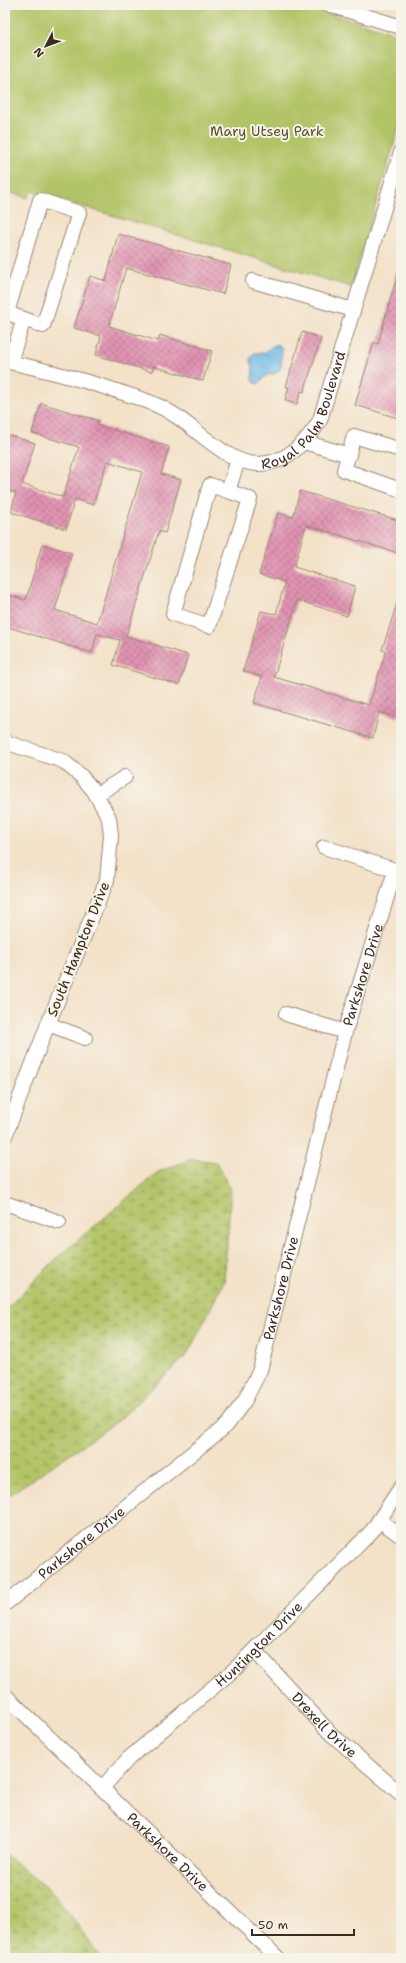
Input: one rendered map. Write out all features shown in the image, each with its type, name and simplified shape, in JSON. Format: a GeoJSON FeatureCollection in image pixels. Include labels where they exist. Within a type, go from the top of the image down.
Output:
{"type":"FeatureCollection","features":[{"type":"Feature","properties":{"kind":"street"},"geometry":{"type":"LineString","coordinates":[[330,5],[401,26]]}},
{"type":"Feature","properties":{"kind":"street","name":"Royal Palm Boulevard"},"geometry":{"type":"LineString","coordinates":[[8,362],[57,372],[154,403],[238,460],[259,464],[272,461],[297,449],[311,435],[320,420],[352,310],[395,198],[401,152]]}},
{"type":"Feature","properties":{"kind":"street"},"geometry":{"type":"LineString","coordinates":[[40,200],[79,213],[43,326],[24,319],[7,313],[40,200]]}},
{"type":"Feature","properties":{"kind":"street"},"geometry":{"type":"LineString","coordinates":[[252,281],[352,310]]}},
{"type":"Feature","properties":{"kind":"street"},"geometry":{"type":"LineString","coordinates":[[8,362],[24,319]]}},
{"type":"Feature","properties":{"kind":"street"},"geometry":{"type":"LineString","coordinates":[[401,450],[354,436],[344,470],[401,490]]}},
{"type":"Feature","properties":{"kind":"street"},"geometry":{"type":"LineString","coordinates":[[304,442],[349,456]]}},
{"type":"Feature","properties":{"kind":"street"},"geometry":{"type":"LineString","coordinates":[[228,491],[238,460]]}},
{"type":"Feature","properties":{"kind":"street"},"geometry":{"type":"LineString","coordinates":[[210,486],[228,491],[250,499],[208,626],[173,614],[210,486]]}},
{"type":"Feature","properties":{"kind":"street","name":"South Hampton Drive"},"geometry":{"type":"LineString","coordinates":[[5,742],[63,762],[80,775],[96,795],[109,818],[111,836],[107,880],[48,1024],[5,1136]]}},
{"type":"Feature","properties":{"kind":"street"},"geometry":{"type":"LineString","coordinates":[[96,795],[125,777]]}},
{"type":"Feature","properties":{"kind":"street"},"geometry":{"type":"LineString","coordinates":[[324,847],[398,872]]}},
{"type":"Feature","properties":{"kind":"street","name":"Parkshore Drive"},"geometry":{"type":"LineString","coordinates":[[5,1604],[227,1425],[245,1400],[260,1370],[345,1032],[398,872]]}},
{"type":"Feature","properties":{"kind":"street"},"geometry":{"type":"LineString","coordinates":[[286,1014],[345,1032]]}},
{"type":"Feature","properties":{"kind":"street"},"geometry":{"type":"LineString","coordinates":[[48,1024],[85,1038]]}},
{"type":"Feature","properties":{"kind":"street"},"geometry":{"type":"LineString","coordinates":[[5,1204],[59,1222]]}},
{"type":"Feature","properties":{"kind":"street","name":"Huntington Drive"},"geometry":{"type":"LineString","coordinates":[[102,1788],[128,1758],[236,1668],[254,1650],[372,1531],[401,1487]]}},
{"type":"Feature","properties":{"kind":"street"},"geometry":{"type":"LineString","coordinates":[[380,1520],[401,1536]]}},
{"type":"Feature","properties":{"kind":"street","name":"Drexell Drive"},"geometry":{"type":"LineString","coordinates":[[254,1650],[331,1734],[401,1794]]}},
{"type":"Feature","properties":{"kind":"street","name":"Parkshore Drive"},"geometry":{"type":"LineString","coordinates":[[5,1695],[278,1958]]}},
{"type":"Feature","properties":{"kind":"green space","name":"Mary Utsey Park"},"geometry":{"type":"Polygon","coordinates":[[[5,5],[300,5],[401,35],[401,120],[351,287],[31,191],[28,198],[5,191],[5,5]]]}},
{"type":"Feature","properties":{"kind":"green space"},"geometry":{"type":"Polygon","coordinates":[[[192,1159],[216,1162],[231,1190],[224,1282],[187,1355],[119,1420],[5,1498],[5,1310],[56,1259],[158,1172],[192,1159]]]}},
{"type":"Feature","properties":{"kind":"green space"},"geometry":{"type":"Polygon","coordinates":[[[5,1854],[58,1898],[101,1958],[5,1958],[5,1854]]]}},
{"type":"Feature","properties":{"kind":"water"},"geometry":{"type":"Polygon","coordinates":[[[274,345],[279,345],[282,350],[281,367],[279,371],[274,374],[267,375],[256,384],[252,379],[253,367],[250,359],[254,353],[264,353],[274,345]]]}},
{"type":"Feature","properties":{"kind":"building"},"geometry":{"type":"Polygon","coordinates":[[[118,234],[231,265],[223,294],[126,268],[109,326],[158,341],[160,335],[212,351],[203,381],[153,366],[152,372],[96,355],[101,336],[74,328],[90,276],[106,281],[118,234]]]}},
{"type":"Feature","properties":{"kind":"building"},"geometry":{"type":"Polygon","coordinates":[[[398,272],[401,272],[401,419],[355,405],[374,342],[378,344],[398,272]]]}},
{"type":"Feature","properties":{"kind":"building"},"geometry":{"type":"Polygon","coordinates":[[[302,332],[321,338],[304,392],[301,391],[297,404],[295,404],[285,400],[289,387],[286,387],[302,332]]]}},
{"type":"Feature","properties":{"kind":"building"},"geometry":{"type":"Polygon","coordinates":[[[41,403],[99,421],[97,425],[169,447],[161,474],[181,480],[165,533],[159,531],[126,636],[188,655],[179,685],[113,665],[120,640],[97,634],[92,653],[5,626],[5,594],[26,600],[42,544],[72,553],[55,610],[97,623],[142,472],[107,461],[93,505],[75,499],[66,529],[11,512],[16,493],[5,489],[5,434],[35,443],[22,484],[63,497],[79,447],[32,433],[41,403]]]}},
{"type":"Feature","properties":{"kind":"building"},"geometry":{"type":"Polygon","coordinates":[[[300,491],[401,521],[401,554],[306,525],[294,567],[355,586],[347,616],[297,600],[274,677],[369,705],[386,651],[382,650],[399,597],[401,597],[401,709],[398,717],[379,712],[373,738],[254,703],[262,677],[243,671],[261,611],[276,614],[285,582],[259,574],[278,513],[293,517],[300,491]]]}}]}
